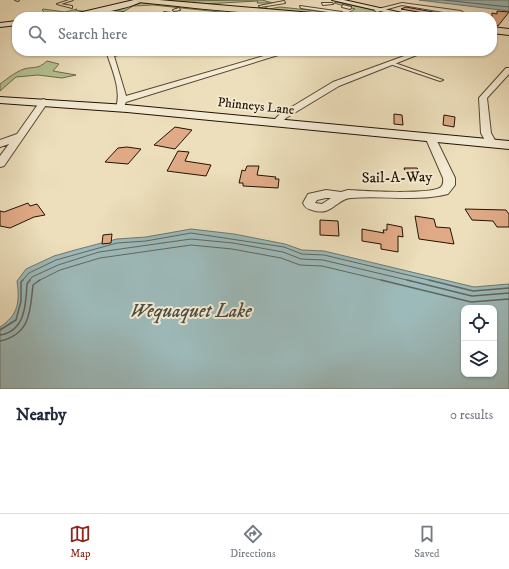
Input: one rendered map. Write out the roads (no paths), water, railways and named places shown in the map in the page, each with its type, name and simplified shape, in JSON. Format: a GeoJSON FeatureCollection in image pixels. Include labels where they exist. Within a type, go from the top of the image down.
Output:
{"type":"FeatureCollection","features":[{"type":"Feature","properties":{"kind":"main road"},"geometry":{"type":"LineString","coordinates":[[104,11],[139,0],[312,12]]}},
{"type":"Feature","properties":{"kind":"main road"},"geometry":{"type":"LineString","coordinates":[[333,2],[390,12]]}},
{"type":"Feature","properties":{"kind":"main road"},"geometry":{"type":"LineString","coordinates":[[0,25],[12,24]]}},
{"type":"Feature","properties":{"kind":"main road"},"geometry":{"type":"LineString","coordinates":[[497,30],[509,32]]}},
{"type":"Feature","properties":{"kind":"main road","name":"Phinneys Lane"},"geometry":{"type":"LineString","coordinates":[[0,100],[121,104],[431,139],[509,145]]}},
{"type":"Feature","properties":{"kind":"street"},"geometry":{"type":"LineString","coordinates":[[377,10],[402,4],[454,12]]}},
{"type":"Feature","properties":{"kind":"street"},"geometry":{"type":"LineString","coordinates":[[111,56],[121,104],[272,56]]}},
{"type":"Feature","properties":{"kind":"street"},"geometry":{"type":"LineString","coordinates":[[277,122],[283,116],[332,86],[410,56]]}},
{"type":"Feature","properties":{"kind":"street"},"geometry":{"type":"LineString","coordinates":[[492,144],[486,133],[483,98],[509,70]]}},
{"type":"Feature","properties":{"kind":"street"},"geometry":{"type":"LineString","coordinates":[[0,164],[44,102]]}},
{"type":"Feature","properties":{"kind":"street"},"geometry":{"type":"LineString","coordinates":[[0,144],[19,136]]}},
{"type":"Feature","properties":{"kind":"street","name":"Sail-A-Way"},"geometry":{"type":"LineString","coordinates":[[341,196],[354,194],[422,195],[444,191],[449,185],[449,178],[431,139]]}},
{"type":"Feature","properties":{"kind":"lane"},"geometry":{"type":"LineString","coordinates":[[71,7],[58,4],[72,0]]}},
{"type":"Feature","properties":{"kind":"lane"},"geometry":{"type":"LineString","coordinates":[[269,1],[276,1]]}},
{"type":"Feature","properties":{"kind":"lane"},"geometry":{"type":"LineString","coordinates":[[260,6],[284,2]]}},
{"type":"Feature","properties":{"kind":"lane"},"geometry":{"type":"LineString","coordinates":[[324,3],[333,2]]}},
{"type":"Feature","properties":{"kind":"lane"},"geometry":{"type":"LineString","coordinates":[[273,4],[277,5]]}},
{"type":"Feature","properties":{"kind":"lane"},"geometry":{"type":"LineString","coordinates":[[343,6],[350,8]]}},
{"type":"Feature","properties":{"kind":"lane"},"geometry":{"type":"LineString","coordinates":[[304,7],[330,12]]}},
{"type":"Feature","properties":{"kind":"lane"},"geometry":{"type":"LineString","coordinates":[[174,10],[179,9]]}},
{"type":"Feature","properties":{"kind":"lane"},"geometry":{"type":"LineString","coordinates":[[104,11],[114,12]]}},
{"type":"Feature","properties":{"kind":"lane"},"geometry":{"type":"LineString","coordinates":[[391,63],[441,80]]}},
{"type":"Feature","properties":{"kind":"water"},"geometry":{"type":"Polygon","coordinates":[[[419,0],[509,0],[509,11],[419,0]]]}},
{"type":"Feature","properties":{"kind":"water","name":"Wequaquet Lake"},"geometry":{"type":"Polygon","coordinates":[[[191,229],[234,234],[285,244],[302,250],[324,251],[474,287],[509,284],[509,389],[0,389],[0,327],[11,318],[14,313],[18,302],[17,281],[26,269],[54,256],[117,239],[146,237],[191,229]]]}}]}
